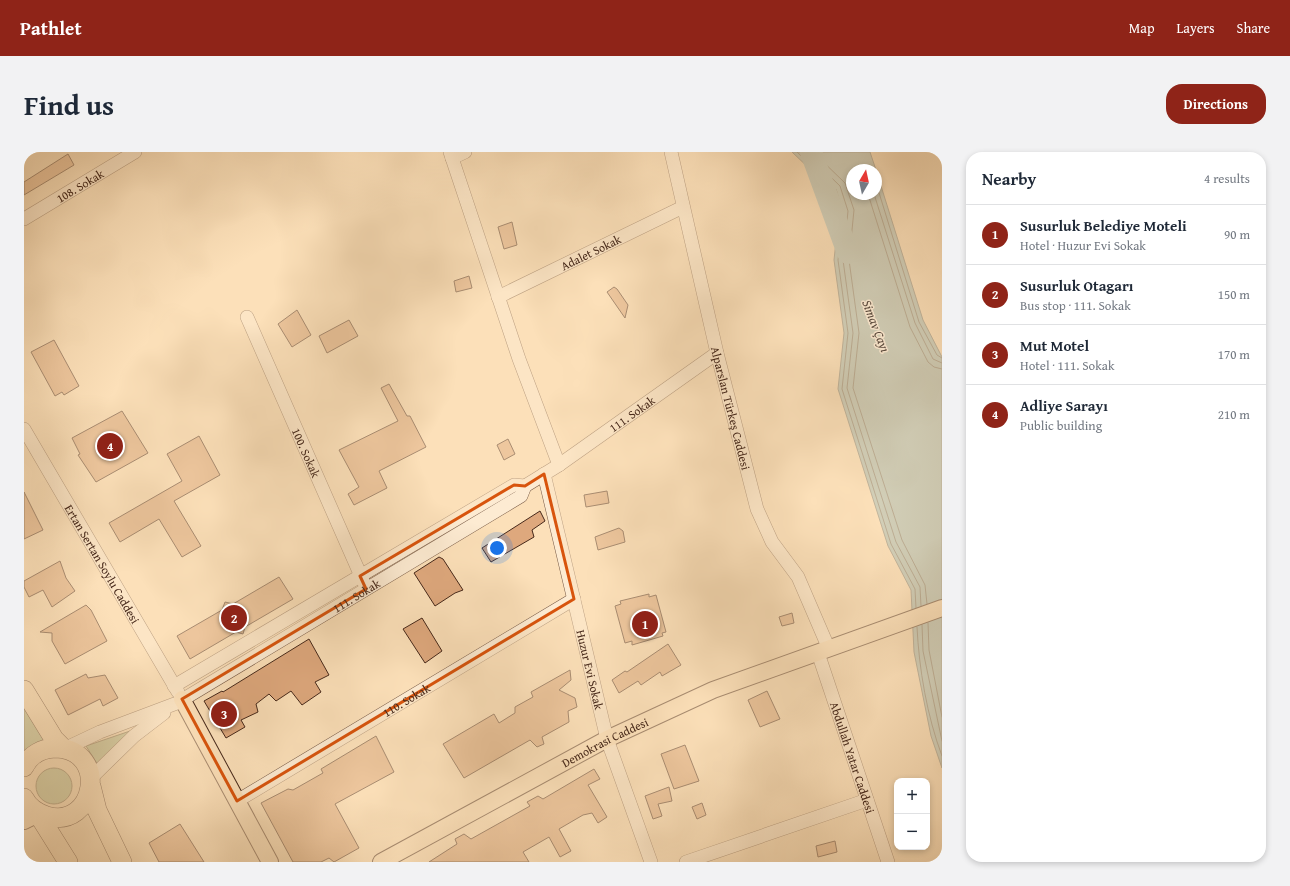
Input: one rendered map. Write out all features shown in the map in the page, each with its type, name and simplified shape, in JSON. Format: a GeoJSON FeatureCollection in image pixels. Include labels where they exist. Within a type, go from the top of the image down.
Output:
{"type":"FeatureCollection","features":[{"type":"Feature","properties":{"kind":"highway"},"geometry":{"type":"LineString","coordinates":[[24,690],[54,739],[64,748],[82,759],[91,782],[97,810],[122,862]]}},
{"type":"Feature","properties":{"kind":"highway"},"geometry":{"type":"LineString","coordinates":[[24,767],[31,757],[39,751],[49,748],[64,748]]}},
{"type":"Feature","properties":{"kind":"highway"},"geometry":{"type":"LineString","coordinates":[[31,817],[65,817],[76,812],[84,804],[91,782]]}},
{"type":"Feature","properties":{"kind":"highway"},"geometry":{"type":"LineString","coordinates":[[24,798],[31,808],[31,817],[68,862]]}},
{"type":"Feature","properties":{"kind":"main road","name":"Demokrasi Caddesi"},"geometry":{"type":"LineString","coordinates":[[381,862],[607,739],[713,690],[942,608]]}},
{"type":"Feature","properties":{"kind":"main road"},"geometry":{"type":"LineString","coordinates":[[178,696],[270,862]]}},
{"type":"Feature","properties":{"kind":"street","name":"108. Sokak"},"geometry":{"type":"LineString","coordinates":[[24,219],[135,152]]}},
{"type":"Feature","properties":{"kind":"street"},"geometry":{"type":"LineString","coordinates":[[464,152],[451,155],[519,359],[559,465]]}},
{"type":"Feature","properties":{"kind":"street","name":"Alparslan Türkeş Caddesi"},"geometry":{"type":"LineString","coordinates":[[671,152],[717,353],[756,509],[772,542],[798,577],[829,649]]}},
{"type":"Feature","properties":{"kind":"street","name":"Adalet Sokak"},"geometry":{"type":"LineString","coordinates":[[498,297],[683,207]]}},
{"type":"Feature","properties":{"kind":"street","name":"100. Sokak"},"geometry":{"type":"LineString","coordinates":[[247,317],[366,589]]}},
{"type":"Feature","properties":{"kind":"street","name":"111. Sokak"},"geometry":{"type":"LineString","coordinates":[[178,696],[366,589],[521,496],[525,486],[559,465],[717,353]]}},
{"type":"Feature","properties":{"kind":"street","name":"Ertan Sertan Soylu Caddesi"},"geometry":{"type":"LineString","coordinates":[[24,429],[178,696]]}},
{"type":"Feature","properties":{"kind":"street","name":"Huzur Evi Sokak"},"geometry":{"type":"LineString","coordinates":[[544,474],[607,739],[650,862]]}},
{"type":"Feature","properties":{"kind":"street","name":"111. Sokak"},"geometry":{"type":"LineString","coordinates":[[178,696],[360,576],[514,485],[525,486]]}},
{"type":"Feature","properties":{"kind":"street","name":"110. Sokak"},"geometry":{"type":"LineString","coordinates":[[237,801],[574,598]]}},
{"type":"Feature","properties":{"kind":"street","name":"Abdullah Yatar Caddesi"},"geometry":{"type":"LineString","coordinates":[[829,649],[867,800],[888,862]]}},
{"type":"Feature","properties":{"kind":"street"},"geometry":{"type":"LineString","coordinates":[[64,748],[178,696]]}},
{"type":"Feature","properties":{"kind":"street"},"geometry":{"type":"LineString","coordinates":[[91,782],[134,736],[178,696]]}},
{"type":"Feature","properties":{"kind":"street"},"geometry":{"type":"LineString","coordinates":[[686,862],[867,800]]}},
{"type":"Feature","properties":{"kind":"highlighted area"},"geometry":{"type":"Polygon","coordinates":[[[544,474],[574,599],[237,801],[182,699],[366,589],[360,576],[514,485],[525,486],[544,474]]]}},
{"type":"Feature","properties":{"kind":"green space"},"geometry":{"type":"Polygon","coordinates":[[[24,702],[48,740],[24,754],[24,702]]]}},
{"type":"Feature","properties":{"kind":"green space"},"geometry":{"type":"Polygon","coordinates":[[[136,729],[98,765],[86,746],[136,729]]]}},
{"type":"Feature","properties":{"kind":"green space"},"geometry":{"type":"Polygon","coordinates":[[[54,768],[64,771],[69,776],[72,786],[69,796],[64,801],[54,804],[44,801],[39,796],[36,786],[39,776],[44,771],[54,768]]]}},
{"type":"Feature","properties":{"kind":"water"},"geometry":{"type":"Polygon","coordinates":[[[792,152],[870,152],[874,164],[846,164],[846,200],[882,200],[882,189],[923,320],[942,357],[942,768],[931,736],[914,652],[911,590],[888,546],[838,389],[844,333],[834,260],[839,214],[833,191],[792,152]]]}},
{"type":"Feature","properties":{"kind":"building"},"geometry":{"type":"Polygon","coordinates":[[[68,154],[74,165],[24,195],[24,182],[68,154]]]}},
{"type":"Feature","properties":{"kind":"building"},"geometry":{"type":"Polygon","coordinates":[[[512,222],[517,245],[504,249],[498,227],[512,222]]]}},
{"type":"Feature","properties":{"kind":"building"},"geometry":{"type":"Polygon","coordinates":[[[469,276],[472,288],[456,292],[454,281],[469,276]]]}},
{"type":"Feature","properties":{"kind":"building"},"geometry":{"type":"Polygon","coordinates":[[[614,287],[628,305],[625,318],[607,292],[614,287]]]}},
{"type":"Feature","properties":{"kind":"building"},"geometry":{"type":"Polygon","coordinates":[[[297,310],[311,335],[292,347],[278,324],[297,310]]]}},
{"type":"Feature","properties":{"kind":"building"},"geometry":{"type":"Polygon","coordinates":[[[349,320],[358,336],[327,353],[319,336],[349,320]]]}},
{"type":"Feature","properties":{"kind":"building"},"geometry":{"type":"Polygon","coordinates":[[[54,340],[79,386],[64,395],[62,392],[55,396],[31,352],[54,340]]]}},
{"type":"Feature","properties":{"kind":"building"},"geometry":{"type":"Polygon","coordinates":[[[389,384],[407,416],[410,416],[426,447],[379,471],[387,488],[354,505],[348,494],[359,487],[339,450],[398,421],[381,388],[389,384]]]}},
{"type":"Feature","properties":{"kind":"building"},"geometry":{"type":"Polygon","coordinates":[[[122,411],[148,453],[96,482],[78,455],[80,454],[72,438],[122,411]]]}},
{"type":"Feature","properties":{"kind":"building"},"geometry":{"type":"Polygon","coordinates":[[[199,436],[220,475],[174,501],[201,546],[182,557],[159,519],[120,542],[109,523],[182,481],[167,454],[199,436]]]}},
{"type":"Feature","properties":{"kind":"building"},"geometry":{"type":"Polygon","coordinates":[[[508,439],[515,454],[504,460],[497,445],[508,439]]]}},
{"type":"Feature","properties":{"kind":"building"},"geometry":{"type":"Polygon","coordinates":[[[607,491],[609,503],[586,507],[584,495],[607,491]]]}},
{"type":"Feature","properties":{"kind":"building"},"geometry":{"type":"Polygon","coordinates":[[[24,492],[43,530],[24,539],[24,492]]]}},
{"type":"Feature","properties":{"kind":"building"},"geometry":{"type":"Polygon","coordinates":[[[540,511],[545,521],[532,530],[534,537],[491,562],[482,548],[540,511]]]}},
{"type":"Feature","properties":{"kind":"building"},"geometry":{"type":"Polygon","coordinates":[[[619,528],[623,531],[625,542],[598,550],[595,537],[619,528]]]}},
{"type":"Feature","properties":{"kind":"building"},"geometry":{"type":"Polygon","coordinates":[[[439,557],[443,559],[463,590],[455,593],[435,606],[414,573],[439,557]]]}},
{"type":"Feature","properties":{"kind":"building"},"geometry":{"type":"Polygon","coordinates":[[[60,561],[66,578],[75,591],[52,607],[43,590],[29,597],[24,587],[24,581],[60,561]]]}},
{"type":"Feature","properties":{"kind":"building"},"geometry":{"type":"Polygon","coordinates":[[[279,577],[293,599],[245,627],[243,634],[236,632],[190,659],[177,636],[222,610],[225,602],[233,604],[279,577]]]}},
{"type":"Feature","properties":{"kind":"building"},"geometry":{"type":"Polygon","coordinates":[[[649,594],[649,597],[656,595],[666,632],[662,633],[663,636],[632,645],[632,641],[625,643],[615,606],[621,604],[620,601],[649,594]]]}},
{"type":"Feature","properties":{"kind":"building"},"geometry":{"type":"Polygon","coordinates":[[[86,605],[91,610],[107,641],[65,664],[52,641],[52,633],[40,632],[86,605]]]}},
{"type":"Feature","properties":{"kind":"building"},"geometry":{"type":"Polygon","coordinates":[[[792,613],[794,623],[782,626],[779,617],[792,613]]]}},
{"type":"Feature","properties":{"kind":"building"},"geometry":{"type":"Polygon","coordinates":[[[422,618],[442,651],[425,663],[403,629],[422,618]]]}},
{"type":"Feature","properties":{"kind":"building"},"geometry":{"type":"Polygon","coordinates":[[[309,639],[329,675],[315,682],[321,692],[302,705],[291,691],[276,701],[269,694],[256,704],[258,712],[241,720],[245,727],[226,738],[204,701],[222,691],[223,692],[309,639]]]}},
{"type":"Feature","properties":{"kind":"building"},"geometry":{"type":"Polygon","coordinates":[[[668,644],[681,665],[662,676],[660,672],[641,685],[638,681],[619,693],[612,680],[625,671],[627,672],[668,644]]]}},
{"type":"Feature","properties":{"kind":"building"},"geometry":{"type":"Polygon","coordinates":[[[570,670],[571,680],[559,690],[575,698],[577,707],[568,711],[569,722],[542,737],[544,744],[537,747],[530,740],[464,778],[443,744],[494,714],[499,723],[515,713],[515,707],[533,697],[531,692],[570,670]]]}},
{"type":"Feature","properties":{"kind":"building"},"geometry":{"type":"Polygon","coordinates":[[[86,674],[88,678],[105,675],[118,698],[103,706],[100,699],[68,715],[55,690],[86,674]]]}},
{"type":"Feature","properties":{"kind":"building"},"geometry":{"type":"Polygon","coordinates":[[[767,691],[780,719],[760,727],[748,700],[767,691]]]}},
{"type":"Feature","properties":{"kind":"building"},"geometry":{"type":"Polygon","coordinates":[[[376,736],[394,772],[335,804],[359,848],[334,862],[329,858],[321,862],[293,862],[261,803],[288,789],[293,790],[323,773],[321,769],[376,736]]]}},
{"type":"Feature","properties":{"kind":"building"},"geometry":{"type":"Polygon","coordinates":[[[685,745],[699,781],[674,789],[661,754],[685,745]]]}},
{"type":"Feature","properties":{"kind":"building"},"geometry":{"type":"Polygon","coordinates":[[[594,769],[600,779],[588,785],[607,817],[598,823],[592,813],[583,815],[559,829],[571,851],[560,857],[549,837],[523,852],[529,862],[429,862],[457,844],[455,839],[464,834],[471,839],[530,806],[527,802],[538,796],[543,799],[594,769]]]}},
{"type":"Feature","properties":{"kind":"building"},"geometry":{"type":"Polygon","coordinates":[[[669,787],[672,801],[658,804],[662,816],[653,819],[645,796],[669,787]]]}},
{"type":"Feature","properties":{"kind":"building"},"geometry":{"type":"Polygon","coordinates":[[[702,803],[706,815],[697,819],[692,807],[702,803]]]}},
{"type":"Feature","properties":{"kind":"building"},"geometry":{"type":"Polygon","coordinates":[[[180,824],[204,862],[159,862],[149,843],[180,824]]]}},
{"type":"Feature","properties":{"kind":"building"},"geometry":{"type":"Polygon","coordinates":[[[835,841],[837,852],[818,857],[816,846],[835,841]]]}},
{"type":"Feature","properties":{"kind":"waterway","name":"Simav Çayı"},"geometry":{"type":"LineString","coordinates":[[811,152],[848,253]]}},
{"type":"Feature","properties":{"kind":"place","name":"Adliye Sarayı"},"geometry":{"type":"Point","coordinates":[110,446]}},
{"type":"Feature","properties":{"kind":"place","name":"Susurluk Otagarı"},"geometry":{"type":"Point","coordinates":[234,618]}},
{"type":"Feature","properties":{"kind":"place","name":"Susurluk Belediye Moteli"},"geometry":{"type":"Point","coordinates":[645,624]}},
{"type":"Feature","properties":{"kind":"place","name":"Mut Motel"},"geometry":{"type":"Point","coordinates":[224,714]}}]}
